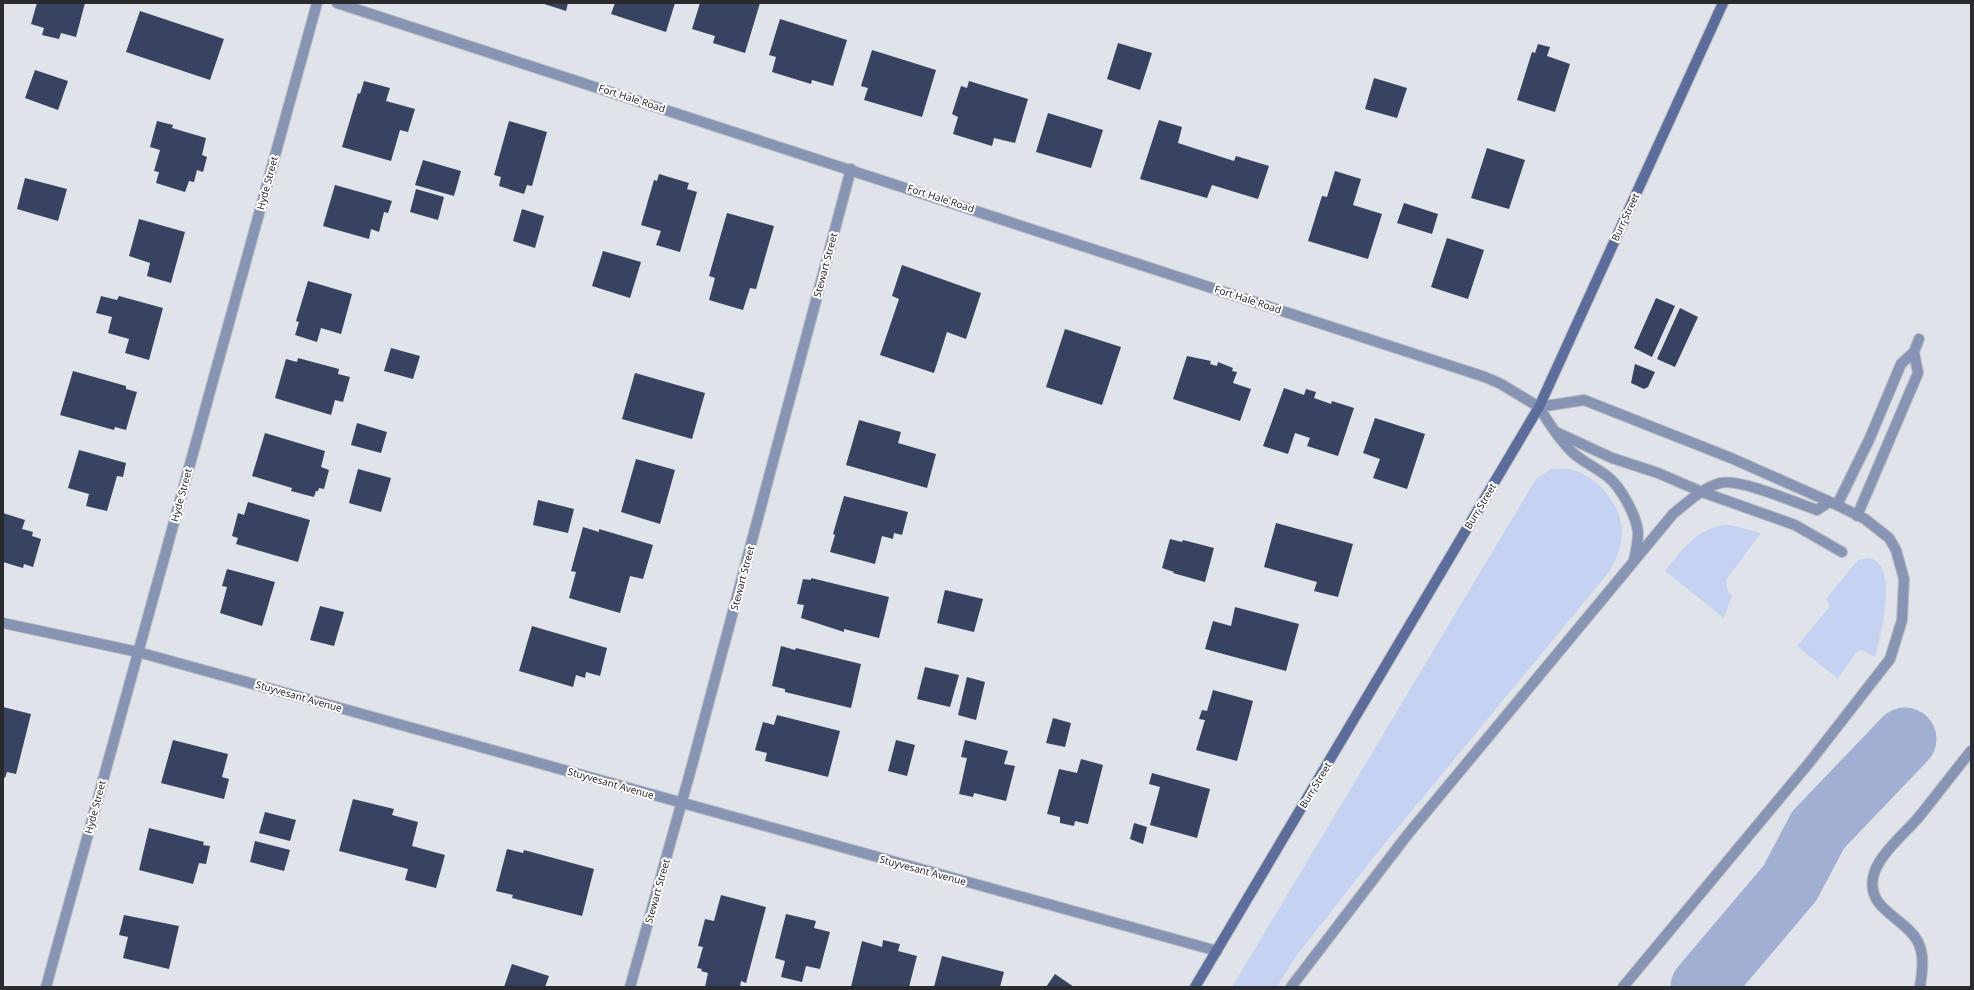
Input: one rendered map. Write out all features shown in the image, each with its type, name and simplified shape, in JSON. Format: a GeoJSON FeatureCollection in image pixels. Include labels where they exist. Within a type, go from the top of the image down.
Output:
{"type":"FeatureCollection","features":[{"type":"Feature","properties":{"kind":"main road","name":"Burr Street"},"geometry":{"type":"LineString","coordinates":[[1195,987],[1539,406],[1723,3]]}},
{"type":"Feature","properties":{"kind":"street","name":"Hyde Street"},"geometry":{"type":"LineString","coordinates":[[46,987],[317,3]]}},
{"type":"Feature","properties":{"kind":"street","name":"Fort Hale Road"},"geometry":{"type":"LineString","coordinates":[[337,3],[1485,377],[1501,384],[1539,406]]}},
{"type":"Feature","properties":{"kind":"street","name":"Stewart Street"},"geometry":{"type":"LineString","coordinates":[[630,987],[682,803],[850,169]]}},
{"type":"Feature","properties":{"kind":"street"},"geometry":{"type":"LineString","coordinates":[[1291,987],[1408,834],[1634,560],[1674,514],[1702,492],[1720,483],[1731,482],[1749,486],[1817,510],[1833,503],[1869,440],[1901,364],[1914,352],[1919,339]]}},
{"type":"Feature","properties":{"kind":"street"},"geometry":{"type":"LineString","coordinates":[[1857,516],[1918,373],[1914,352]]}},
{"type":"Feature","properties":{"kind":"street"},"geometry":{"type":"LineString","coordinates":[[1623,987],[1809,763],[1890,659],[1903,614],[1904,579],[1901,564],[1890,538],[1880,529],[1833,503],[1731,458],[1584,400],[1539,406],[1554,432],[1569,449],[1583,462],[1610,478],[1622,495],[1634,519],[1638,532],[1634,560]]}},
{"type":"Feature","properties":{"kind":"street"},"geometry":{"type":"LineString","coordinates":[[1554,432],[1612,458],[1658,473],[1702,492],[1798,526],[1842,552]]}},
{"type":"Feature","properties":{"kind":"street","name":"Stuyvesant Avenue"},"geometry":{"type":"LineString","coordinates":[[3,623],[138,652],[1217,951]]}},
{"type":"Feature","properties":{"kind":"street"},"geometry":{"type":"LineString","coordinates":[[1920,987],[1923,968],[1918,942],[1906,928],[1876,900],[1872,889],[1872,879],[1880,861],[1919,816],[1971,751]]}},
{"type":"Feature","properties":{"kind":"shaded area"},"geometry":{"type":"Polygon","coordinates":[[[1551,469],[1570,469],[1584,474],[1603,489],[1616,508],[1622,531],[1621,543],[1609,572],[1381,848],[1297,955],[1277,987],[1232,987],[1536,479],[1551,469]]]}},
{"type":"Feature","properties":{"kind":"shaded area"},"geometry":{"type":"Polygon","coordinates":[[[1724,525],[1731,525],[1761,533],[1726,580],[1728,592],[1732,595],[1724,618],[1665,571],[1683,549],[1697,536],[1705,531],[1724,525]]]}},
{"type":"Feature","properties":{"kind":"shaded area"},"geometry":{"type":"Polygon","coordinates":[[[1869,558],[1878,563],[1884,574],[1886,603],[1881,634],[1875,657],[1862,650],[1856,652],[1838,679],[1797,646],[1830,606],[1826,599],[1858,560],[1869,558]]]}},
{"type":"Feature","properties":{"kind":"building"},"geometry":{"type":"Polygon","coordinates":[[[37,3],[85,3],[76,37],[61,33],[59,39],[42,35],[44,28],[31,24],[37,3]]]}},
{"type":"Feature","properties":{"kind":"building"},"geometry":{"type":"Polygon","coordinates":[[[541,3],[568,3],[566,11],[541,3]]]}},
{"type":"Feature","properties":{"kind":"building"},"geometry":{"type":"Polygon","coordinates":[[[615,3],[675,3],[666,32],[611,14],[615,3]]]}},
{"type":"Feature","properties":{"kind":"building"},"geometry":{"type":"Polygon","coordinates":[[[700,3],[760,3],[745,53],[713,43],[715,36],[692,29],[700,3]]]}},
{"type":"Feature","properties":{"kind":"building"},"geometry":{"type":"Polygon","coordinates":[[[140,11],[224,39],[210,80],[126,52],[140,11]]]}},
{"type":"Feature","properties":{"kind":"building"},"geometry":{"type":"Polygon","coordinates":[[[780,19],[847,40],[833,86],[812,80],[811,84],[772,72],[776,57],[769,55],[780,19]]]}},
{"type":"Feature","properties":{"kind":"building"},"geometry":{"type":"Polygon","coordinates":[[[1118,43],[1152,53],[1140,90],[1107,79],[1118,43]]]}},
{"type":"Feature","properties":{"kind":"building"},"geometry":{"type":"Polygon","coordinates":[[[1538,44],[1550,47],[1547,56],[1570,64],[1555,112],[1517,100],[1532,52],[1535,53],[1538,44]]]}},
{"type":"Feature","properties":{"kind":"building"},"geometry":{"type":"Polygon","coordinates":[[[872,50],[936,70],[922,117],[864,100],[868,88],[861,86],[872,50]]]}},
{"type":"Feature","properties":{"kind":"building"},"geometry":{"type":"Polygon","coordinates":[[[35,70],[68,81],[58,110],[25,98],[35,70]]]}},
{"type":"Feature","properties":{"kind":"building"},"geometry":{"type":"Polygon","coordinates":[[[1374,78],[1407,88],[1397,118],[1365,109],[1374,78]]]}},
{"type":"Feature","properties":{"kind":"building"},"geometry":{"type":"Polygon","coordinates":[[[364,81],[390,88],[386,101],[415,109],[408,132],[400,130],[391,161],[342,147],[358,93],[360,94],[364,81]]]}},
{"type":"Feature","properties":{"kind":"building"},"geometry":{"type":"Polygon","coordinates":[[[969,81],[1028,99],[1015,143],[994,138],[992,146],[953,134],[958,117],[952,114],[961,86],[967,88],[969,81]]]}},
{"type":"Feature","properties":{"kind":"building"},"geometry":{"type":"Polygon","coordinates":[[[1048,113],[1103,130],[1091,168],[1036,152],[1048,113]]]}},
{"type":"Feature","properties":{"kind":"building"},"geometry":{"type":"Polygon","coordinates":[[[1159,120],[1182,127],[1178,143],[1234,161],[1236,156],[1269,166],[1258,199],[1212,185],[1207,198],[1140,179],[1159,120]]]}},
{"type":"Feature","properties":{"kind":"building"},"geometry":{"type":"Polygon","coordinates":[[[157,121],[173,125],[172,128],[206,138],[202,155],[207,157],[203,172],[197,170],[194,182],[189,181],[185,192],[156,183],[159,172],[154,171],[160,150],[150,147],[157,121]]]}},
{"type":"Feature","properties":{"kind":"building"},"geometry":{"type":"Polygon","coordinates":[[[509,121],[547,132],[532,186],[527,185],[524,194],[499,186],[501,177],[494,175],[509,121]]]}},
{"type":"Feature","properties":{"kind":"building"},"geometry":{"type":"Polygon","coordinates":[[[1487,148],[1525,160],[1509,209],[1471,198],[1487,148]]]}},
{"type":"Feature","properties":{"kind":"building"},"geometry":{"type":"Polygon","coordinates":[[[423,160],[461,171],[454,196],[415,185],[423,160]]]}},
{"type":"Feature","properties":{"kind":"building"},"geometry":{"type":"Polygon","coordinates":[[[1335,171],[1361,179],[1353,205],[1382,214],[1368,259],[1308,241],[1322,196],[1327,197],[1335,171]]]}},
{"type":"Feature","properties":{"kind":"building"},"geometry":{"type":"Polygon","coordinates":[[[659,174],[689,183],[687,189],[697,192],[680,252],[656,245],[661,231],[641,225],[654,180],[657,181],[659,174]]]}},
{"type":"Feature","properties":{"kind":"building"},"geometry":{"type":"Polygon","coordinates":[[[25,178],[67,189],[58,221],[17,209],[25,178]]]}},
{"type":"Feature","properties":{"kind":"building"},"geometry":{"type":"Polygon","coordinates":[[[335,185],[392,201],[388,213],[384,212],[379,232],[371,229],[369,239],[323,226],[335,185]]]}},
{"type":"Feature","properties":{"kind":"building"},"geometry":{"type":"Polygon","coordinates":[[[416,189],[444,197],[438,220],[410,212],[416,189]]]}},
{"type":"Feature","properties":{"kind":"building"},"geometry":{"type":"Polygon","coordinates":[[[1404,203],[1438,214],[1432,234],[1397,223],[1404,203]]]}},
{"type":"Feature","properties":{"kind":"building"},"geometry":{"type":"Polygon","coordinates":[[[522,209],[544,216],[535,248],[513,241],[522,209]]]}},
{"type":"Feature","properties":{"kind":"building"},"geometry":{"type":"Polygon","coordinates":[[[727,213],[774,226],[756,289],[750,288],[743,310],[709,300],[715,278],[709,276],[727,213]]]}},
{"type":"Feature","properties":{"kind":"building"},"geometry":{"type":"Polygon","coordinates":[[[139,219],[185,232],[171,283],[147,276],[150,263],[129,256],[139,219]]]}},
{"type":"Feature","properties":{"kind":"building"},"geometry":{"type":"Polygon","coordinates":[[[1447,238],[1484,250],[1468,299],[1431,287],[1447,238]]]}},
{"type":"Feature","properties":{"kind":"building"},"geometry":{"type":"Polygon","coordinates":[[[603,251],[641,262],[630,298],[592,286],[603,251]]]}},
{"type":"Feature","properties":{"kind":"building"},"geometry":{"type":"Polygon","coordinates":[[[902,265],[981,293],[966,339],[947,332],[934,373],[880,355],[899,299],[892,296],[902,265]]]}},
{"type":"Feature","properties":{"kind":"building"},"geometry":{"type":"Polygon","coordinates":[[[308,281],[352,294],[341,334],[321,328],[317,342],[295,335],[299,322],[296,321],[308,281]]]}},
{"type":"Feature","properties":{"kind":"building"},"geometry":{"type":"Polygon","coordinates":[[[101,296],[117,300],[119,296],[163,308],[149,360],[125,353],[129,339],[108,333],[112,317],[96,313],[101,296]]]}},
{"type":"Feature","properties":{"kind":"building"},"geometry":{"type":"Polygon","coordinates":[[[1656,298],[1675,306],[1652,357],[1634,348],[1656,298]]]}},
{"type":"Feature","properties":{"kind":"building"},"geometry":{"type":"Polygon","coordinates":[[[1680,308],[1698,317],[1675,367],[1657,359],[1680,308]]]}},
{"type":"Feature","properties":{"kind":"building"},"geometry":{"type":"Polygon","coordinates":[[[1065,329],[1121,347],[1102,405],[1046,387],[1065,329]]]}},
{"type":"Feature","properties":{"kind":"building"},"geometry":{"type":"Polygon","coordinates":[[[391,348],[420,356],[413,379],[384,371],[391,348]]]}},
{"type":"Feature","properties":{"kind":"building"},"geometry":{"type":"Polygon","coordinates":[[[1187,356],[1211,361],[1210,364],[1217,366],[1218,362],[1233,368],[1232,371],[1237,372],[1233,383],[1251,389],[1240,421],[1173,399],[1187,356]]]}},
{"type":"Feature","properties":{"kind":"building"},"geometry":{"type":"Polygon","coordinates":[[[298,358],[339,369],[338,374],[350,377],[343,402],[335,400],[331,415],[275,398],[286,359],[297,362],[298,358]]]}},
{"type":"Feature","properties":{"kind":"building"},"geometry":{"type":"Polygon","coordinates":[[[1635,364],[1655,372],[1648,387],[1644,389],[1631,383],[1635,364]]]}},
{"type":"Feature","properties":{"kind":"building"},"geometry":{"type":"Polygon","coordinates":[[[73,371],[126,386],[126,389],[137,392],[126,430],[115,427],[114,430],[60,415],[73,371]]]}},
{"type":"Feature","properties":{"kind":"building"},"geometry":{"type":"Polygon","coordinates":[[[635,373],[705,393],[692,439],[622,419],[635,373]]]}},
{"type":"Feature","properties":{"kind":"building"},"geometry":{"type":"Polygon","coordinates":[[[1284,388],[1304,395],[1306,389],[1316,392],[1314,398],[1331,404],[1332,401],[1354,408],[1338,456],[1307,446],[1310,438],[1295,433],[1288,454],[1263,446],[1284,388]]]}},
{"type":"Feature","properties":{"kind":"building"},"geometry":{"type":"Polygon","coordinates":[[[1375,418],[1425,434],[1407,489],[1373,478],[1380,459],[1363,453],[1375,418]]]}},
{"type":"Feature","properties":{"kind":"building"},"geometry":{"type":"Polygon","coordinates":[[[859,420],[901,432],[898,443],[936,454],[927,488],[846,465],[859,420]]]}},
{"type":"Feature","properties":{"kind":"building"},"geometry":{"type":"Polygon","coordinates":[[[357,423],[387,432],[381,453],[351,445],[357,423]]]}},
{"type":"Feature","properties":{"kind":"building"},"geometry":{"type":"Polygon","coordinates":[[[265,433],[325,451],[321,467],[329,470],[324,489],[319,488],[314,497],[291,491],[292,488],[252,476],[265,433]]]}},
{"type":"Feature","properties":{"kind":"building"},"geometry":{"type":"Polygon","coordinates":[[[79,450],[126,463],[123,477],[117,476],[107,511],[86,506],[89,494],[68,488],[79,450]]]}},
{"type":"Feature","properties":{"kind":"building"},"geometry":{"type":"Polygon","coordinates":[[[636,459],[675,470],[660,524],[621,512],[636,459]]]}},
{"type":"Feature","properties":{"kind":"building"},"geometry":{"type":"Polygon","coordinates":[[[358,469],[391,478],[381,512],[349,503],[358,469]]]}},
{"type":"Feature","properties":{"kind":"building"},"geometry":{"type":"Polygon","coordinates":[[[844,496],[908,512],[902,535],[894,533],[893,539],[882,536],[875,564],[830,552],[835,535],[833,534],[844,496]]]}},
{"type":"Feature","properties":{"kind":"building"},"geometry":{"type":"Polygon","coordinates":[[[538,500],[574,509],[568,533],[533,525],[538,500]]]}},
{"type":"Feature","properties":{"kind":"building"},"geometry":{"type":"Polygon","coordinates":[[[248,502],[310,520],[298,562],[236,544],[238,538],[232,536],[238,513],[244,515],[248,502]]]}},
{"type":"Feature","properties":{"kind":"building"},"geometry":{"type":"Polygon","coordinates":[[[3,513],[25,520],[22,529],[33,532],[32,536],[41,539],[33,567],[24,564],[23,568],[3,562],[3,513]]]}},
{"type":"Feature","properties":{"kind":"building"},"geometry":{"type":"Polygon","coordinates":[[[1276,523],[1353,544],[1338,597],[1314,591],[1317,582],[1264,567],[1276,523]]]}},
{"type":"Feature","properties":{"kind":"building"},"geometry":{"type":"Polygon","coordinates":[[[583,527],[599,532],[599,529],[653,545],[643,579],[630,576],[620,613],[569,598],[576,572],[571,571],[583,527]]]}},
{"type":"Feature","properties":{"kind":"building"},"geometry":{"type":"Polygon","coordinates":[[[1170,539],[1182,542],[1183,540],[1214,548],[1205,582],[1173,573],[1174,572],[1162,568],[1170,539]]]}},
{"type":"Feature","properties":{"kind":"building"},"geometry":{"type":"Polygon","coordinates":[[[227,569],[275,582],[262,626],[220,613],[227,587],[222,586],[227,569]]]}},
{"type":"Feature","properties":{"kind":"building"},"geometry":{"type":"Polygon","coordinates":[[[811,578],[889,597],[879,638],[844,629],[844,632],[801,618],[804,605],[797,604],[803,579],[811,580],[811,578]]]}},
{"type":"Feature","properties":{"kind":"building"},"geometry":{"type":"Polygon","coordinates":[[[945,590],[983,599],[974,632],[937,623],[945,590]]]}},
{"type":"Feature","properties":{"kind":"building"},"geometry":{"type":"Polygon","coordinates":[[[320,606],[344,612],[334,646],[310,640],[320,606]]]}},
{"type":"Feature","properties":{"kind":"building"},"geometry":{"type":"Polygon","coordinates":[[[1235,607],[1299,624],[1286,671],[1205,649],[1213,621],[1231,626],[1235,607]]]}},
{"type":"Feature","properties":{"kind":"building"},"geometry":{"type":"Polygon","coordinates":[[[532,626],[607,648],[600,676],[586,672],[585,678],[576,675],[573,687],[519,671],[532,626]]]}},
{"type":"Feature","properties":{"kind":"building"},"geometry":{"type":"Polygon","coordinates":[[[781,646],[795,650],[796,648],[861,664],[851,708],[785,692],[785,689],[772,686],[781,646]]]}},
{"type":"Feature","properties":{"kind":"building"},"geometry":{"type":"Polygon","coordinates":[[[925,667],[959,675],[950,707],[917,699],[925,667]]]}},
{"type":"Feature","properties":{"kind":"building"},"geometry":{"type":"Polygon","coordinates":[[[967,677],[985,682],[976,720],[958,715],[967,677]]]}},
{"type":"Feature","properties":{"kind":"building"},"geometry":{"type":"Polygon","coordinates":[[[1213,690],[1253,701],[1237,761],[1196,750],[1205,720],[1199,719],[1202,710],[1207,711],[1213,690]]]}},
{"type":"Feature","properties":{"kind":"building"},"geometry":{"type":"Polygon","coordinates":[[[3,707],[31,714],[16,774],[7,772],[5,778],[3,777],[3,707]]]}},
{"type":"Feature","properties":{"kind":"building"},"geometry":{"type":"Polygon","coordinates":[[[777,715],[840,731],[828,777],[765,761],[767,753],[755,750],[763,722],[774,725],[777,715]]]}},
{"type":"Feature","properties":{"kind":"building"},"geometry":{"type":"Polygon","coordinates":[[[1053,718],[1071,723],[1065,747],[1046,743],[1053,718]]]}},
{"type":"Feature","properties":{"kind":"building"},"geometry":{"type":"Polygon","coordinates":[[[173,740],[228,754],[222,777],[229,779],[224,799],[161,783],[173,740]]]}},
{"type":"Feature","properties":{"kind":"building"},"geometry":{"type":"Polygon","coordinates":[[[896,740],[915,745],[907,776],[888,771],[896,740]]]}},
{"type":"Feature","properties":{"kind":"building"},"geometry":{"type":"Polygon","coordinates":[[[965,740],[1008,751],[1004,764],[1015,766],[1006,801],[974,793],[973,797],[959,794],[967,758],[961,757],[965,740]]]}},
{"type":"Feature","properties":{"kind":"building"},"geometry":{"type":"Polygon","coordinates":[[[1081,759],[1103,765],[1088,824],[1075,821],[1074,826],[1060,823],[1060,817],[1047,814],[1059,769],[1077,773],[1081,759]]]}},
{"type":"Feature","properties":{"kind":"building"},"geometry":{"type":"Polygon","coordinates":[[[1152,773],[1210,789],[1197,838],[1150,825],[1160,787],[1149,784],[1152,773]]]}},
{"type":"Feature","properties":{"kind":"building"},"geometry":{"type":"Polygon","coordinates":[[[353,799],[394,809],[392,815],[418,822],[412,846],[445,855],[436,888],[405,880],[408,869],[339,851],[353,799]]]}},
{"type":"Feature","properties":{"kind":"building"},"geometry":{"type":"Polygon","coordinates":[[[265,812],[296,820],[290,841],[259,833],[265,812]]]}},
{"type":"Feature","properties":{"kind":"building"},"geometry":{"type":"Polygon","coordinates":[[[1134,823],[1147,827],[1143,844],[1130,839],[1134,823]]]}},
{"type":"Feature","properties":{"kind":"building"},"geometry":{"type":"Polygon","coordinates":[[[149,828],[204,842],[203,845],[210,846],[206,864],[199,863],[193,884],[139,870],[149,828]]]}},
{"type":"Feature","properties":{"kind":"building"},"geometry":{"type":"Polygon","coordinates":[[[255,841],[290,850],[284,871],[250,862],[255,841]]]}},
{"type":"Feature","properties":{"kind":"building"},"geometry":{"type":"Polygon","coordinates":[[[507,849],[523,853],[524,850],[594,869],[582,916],[512,898],[513,895],[496,891],[507,849]]]}},
{"type":"Feature","properties":{"kind":"building"},"geometry":{"type":"Polygon","coordinates":[[[721,895],[766,907],[746,983],[741,981],[740,987],[705,987],[708,973],[697,968],[703,947],[698,946],[705,919],[714,921],[721,895]]]}},
{"type":"Feature","properties":{"kind":"building"},"geometry":{"type":"Polygon","coordinates":[[[786,914],[816,921],[814,928],[830,932],[820,969],[806,966],[802,982],[781,977],[785,961],[775,958],[786,914]]]}},
{"type":"Feature","properties":{"kind":"building"},"geometry":{"type":"Polygon","coordinates":[[[124,915],[179,926],[169,969],[123,958],[128,937],[119,935],[124,915]]]}},
{"type":"Feature","properties":{"kind":"building"},"geometry":{"type":"Polygon","coordinates":[[[883,940],[900,944],[898,951],[917,956],[909,987],[851,987],[862,941],[882,947],[883,940]]]}},
{"type":"Feature","properties":{"kind":"building"},"geometry":{"type":"Polygon","coordinates":[[[942,956],[1004,972],[1000,987],[934,987],[942,956]]]}},
{"type":"Feature","properties":{"kind":"building"},"geometry":{"type":"Polygon","coordinates":[[[512,964],[549,976],[545,987],[504,987],[512,964]]]}},
{"type":"Feature","properties":{"kind":"building"},"geometry":{"type":"Polygon","coordinates":[[[1055,974],[1074,987],[1046,987],[1055,974]]]}},
{"type":"Feature","properties":{"kind":"waterway"},"geometry":{"type":"LineString","coordinates":[[1702,987],[1790,883],[1818,830],[1905,739]]}}]}
